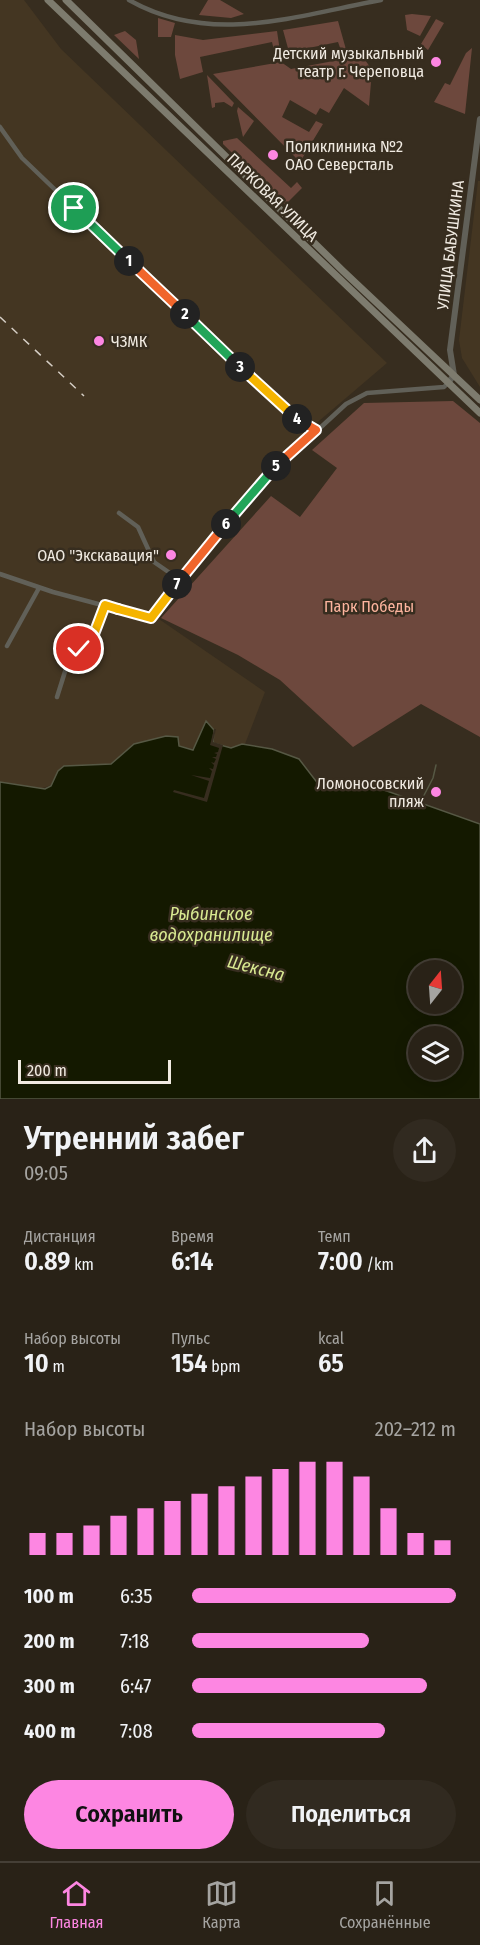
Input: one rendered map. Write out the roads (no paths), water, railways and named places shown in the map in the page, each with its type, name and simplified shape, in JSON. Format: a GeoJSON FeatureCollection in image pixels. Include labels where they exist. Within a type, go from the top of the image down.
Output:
{"type":"FeatureCollection","features":[{"type":"Feature","properties":{"kind":"main road","name":"ПАРКОВАЯ УЛИЦА"},"geometry":{"type":"LineString","coordinates":[[48,0],[480,413]]}},
{"type":"Feature","properties":{"kind":"main road","name":"ПАРКОВАЯ УЛИЦА"},"geometry":{"type":"LineString","coordinates":[[66,0],[343,271],[480,400]]}},
{"type":"Feature","properties":{"kind":"street"},"geometry":{"type":"LineString","coordinates":[[129,0],[177,21],[227,26],[381,0]]}},
{"type":"Feature","properties":{"kind":"street","name":"УЛИЦА БАБУШКИНА"},"geometry":{"type":"LineString","coordinates":[[454,375],[450,350],[480,118]]}},
{"type":"Feature","properties":{"kind":"street"},"geometry":{"type":"LineString","coordinates":[[0,127],[30,166],[297,420],[316,430]]}},
{"type":"Feature","properties":{"kind":"street"},"geometry":{"type":"LineString","coordinates":[[0,574],[39,588],[151,618],[256,487],[316,430],[351,401],[367,393],[444,387],[454,375]]}},
{"type":"Feature","properties":{"kind":"street"},"geometry":{"type":"LineString","coordinates":[[119,513],[138,527],[154,561],[180,580]]}},
{"type":"Feature","properties":{"kind":"street"},"geometry":{"type":"LineString","coordinates":[[7,646],[39,588]]}},
{"type":"Feature","properties":{"kind":"street"},"geometry":{"type":"LineString","coordinates":[[57,697],[69,659],[74,652],[89,642],[105,605]]}},
{"type":"Feature","properties":{"kind":"water","name":"Рыбинское водохранилище"},"geometry":{"type":"Polygon","coordinates":[[[206,721],[214,730],[213,743],[231,748],[242,744],[272,749],[299,759],[319,785],[343,782],[370,785],[480,824],[480,1099],[0,1099],[0,782],[45,789],[51,786],[58,771],[64,766],[111,764],[134,744],[166,736],[178,737],[179,746],[193,750],[206,721]]]}},
{"type":"Feature","properties":{"kind":"waterway"},"geometry":{"type":"LineString","coordinates":[[420,803],[433,778],[436,765]]}},
{"type":"Feature","properties":{"kind":"railway"},"geometry":{"type":"LineString","coordinates":[[0,317],[84,396]]}},
{"type":"Feature","properties":{"kind":"place","name":"Детский музыкальный театр г. Череповца"},"geometry":{"type":"Point","coordinates":[436,62]}},
{"type":"Feature","properties":{"kind":"place","name":"Поликлиника №2 ОАО Северсталь"},"geometry":{"type":"Point","coordinates":[273,155]}},
{"type":"Feature","properties":{"kind":"place","name":"ЧЗМК"},"geometry":{"type":"Point","coordinates":[99,341]}},
{"type":"Feature","properties":{"kind":"place","name":"ОАО \"Экскавация\""},"geometry":{"type":"Point","coordinates":[171,555]}},
{"type":"Feature","properties":{"kind":"place","name":"Ломоносовский пляж"},"geometry":{"type":"Point","coordinates":[436,792]}},
{"type":"Feature","properties":{"kind":"park label","name":"Парк Победы"},"geometry":{"type":"Point","coordinates":[369,606]}},
{"type":"Feature","properties":{"kind":"water label","name":"Шексна"},"geometry":{"type":"Point","coordinates":[256,968]}}]}
